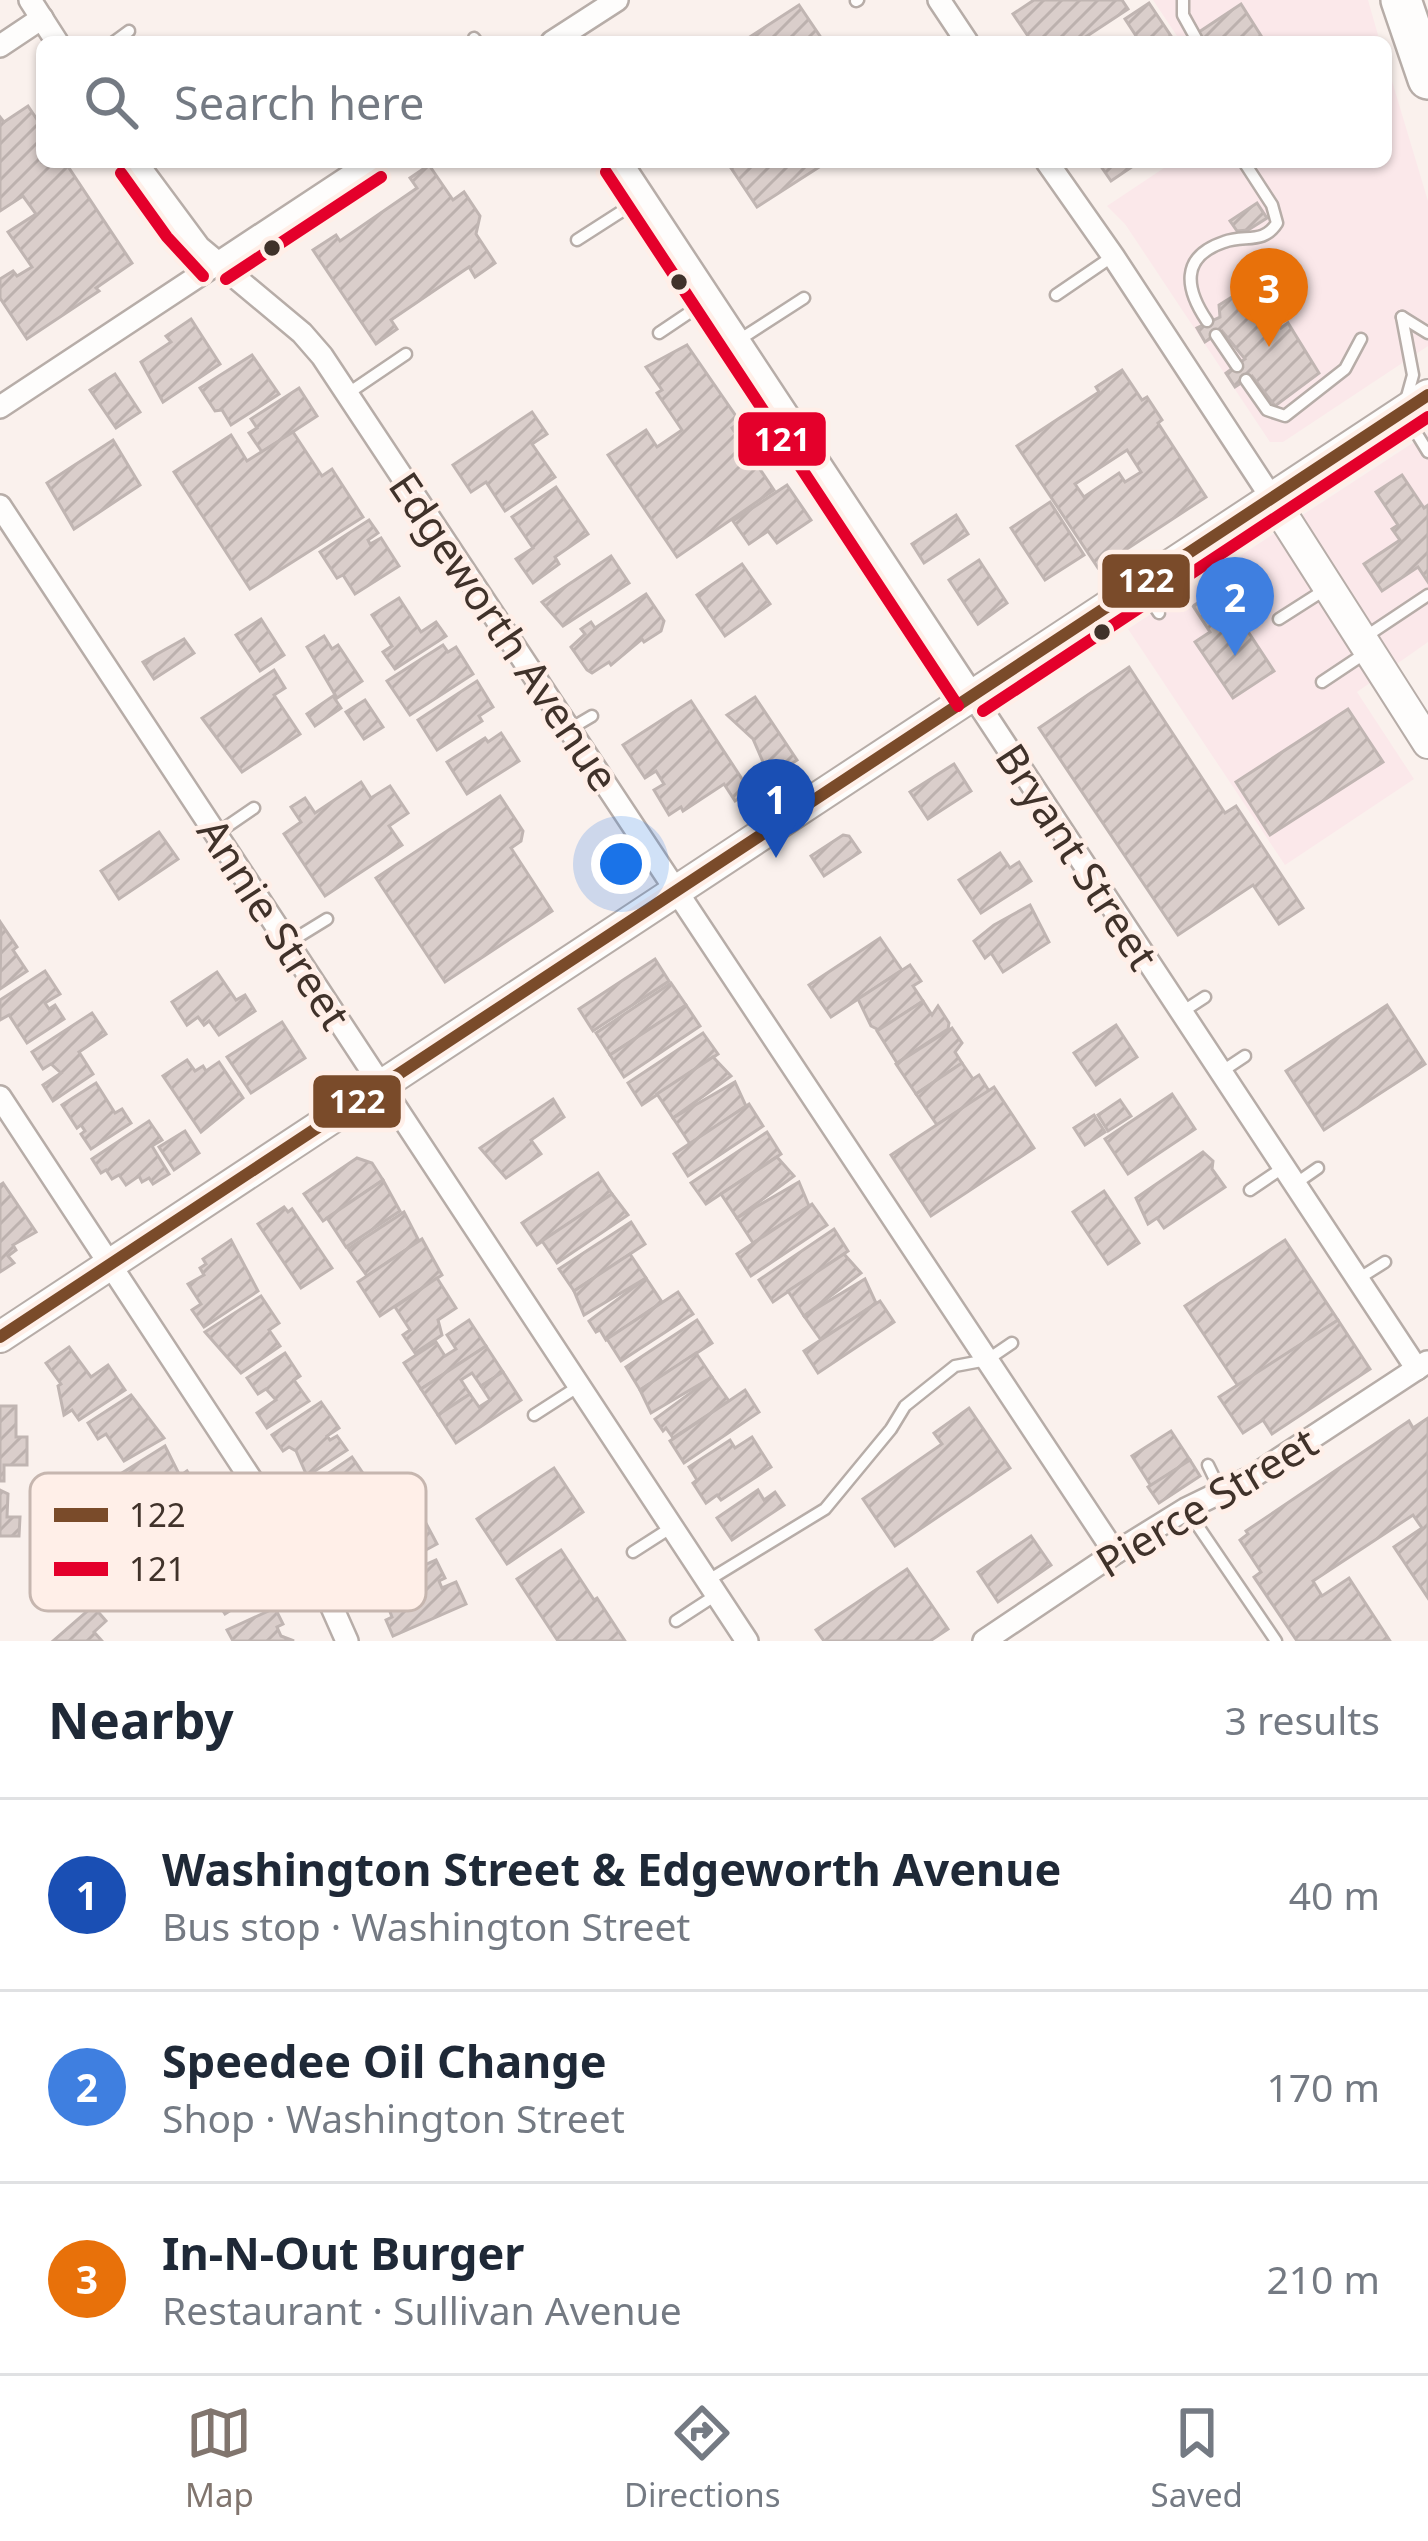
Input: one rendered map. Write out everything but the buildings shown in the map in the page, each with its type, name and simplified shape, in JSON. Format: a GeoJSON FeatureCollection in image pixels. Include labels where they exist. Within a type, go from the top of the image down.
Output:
{"type":"FeatureCollection","features":[{"type":"Feature","properties":{"kind":"highway"},"geometry":{"type":"LineString","coordinates":[[1401,0],[1428,80]]}},
{"type":"Feature","properties":{"kind":"street"},"geometry":{"type":"LineString","coordinates":[[561,36],[617,0]]}},
{"type":"Feature","properties":{"kind":"street"},"geometry":{"type":"LineString","coordinates":[[940,0],[963,36]]}},
{"type":"Feature","properties":{"kind":"street"},"geometry":{"type":"LineString","coordinates":[[0,46],[36,6],[54,36]]}},
{"type":"Feature","properties":{"kind":"street","name":"Edgeworth Avenue"},"geometry":{"type":"LineString","coordinates":[[140,168],[216,264],[302,333],[347,394],[1115,1553]]}},
{"type":"Feature","properties":{"kind":"street"},"geometry":{"type":"LineString","coordinates":[[0,407],[362,168]]}},
{"type":"Feature","properties":{"kind":"street","name":"Bryant Street"},"geometry":{"type":"LineString","coordinates":[[625,168],[1358,1280],[1423,1365]]}},
{"type":"Feature","properties":{"kind":"street"},"geometry":{"type":"LineString","coordinates":[[1051,168],[1428,743]]}},
{"type":"Feature","properties":{"kind":"street"},"geometry":{"type":"LineString","coordinates":[[0,1336],[1416,403]]}},
{"type":"Feature","properties":{"kind":"street","name":"Annie Street"},"geometry":{"type":"LineString","coordinates":[[0,506],[747,1641]]}},
{"type":"Feature","properties":{"kind":"street"},"geometry":{"type":"LineString","coordinates":[[0,1097],[247,1473]]}},
{"type":"Feature","properties":{"kind":"street","name":"Pierce Street"},"geometry":{"type":"LineString","coordinates":[[984,1641],[1115,1553],[1186,1509],[1252,1477],[1423,1365]]}},
{"type":"Feature","properties":{"kind":"street"},"geometry":{"type":"LineString","coordinates":[[334,1611],[347,1641]]}},
{"type":"Feature","properties":{"kind":"lane"},"geometry":{"type":"LineString","coordinates":[[1183,0],[1184,15],[1195,36]]}},
{"type":"Feature","properties":{"kind":"lane"},"geometry":{"type":"LineString","coordinates":[[123,36],[129,32]]}},
{"type":"Feature","properties":{"kind":"lane"},"geometry":{"type":"LineString","coordinates":[[1208,321],[1190,292],[1196,262],[1210,248],[1228,240],[1264,237],[1276,223],[1272,205],[1248,168]]}},
{"type":"Feature","properties":{"kind":"lane"},"geometry":{"type":"LineString","coordinates":[[578,240],[644,197]]}},
{"type":"Feature","properties":{"kind":"lane"},"geometry":{"type":"LineString","coordinates":[[1056,295],[1113,256]]}},
{"type":"Feature","properties":{"kind":"lane"},"geometry":{"type":"LineString","coordinates":[[659,333],[711,298]]}},
{"type":"Feature","properties":{"kind":"lane"},"geometry":{"type":"LineString","coordinates":[[739,340],[804,298]]}},
{"type":"Feature","properties":{"kind":"lane"},"geometry":{"type":"LineString","coordinates":[[1428,333],[1402,316],[1428,452]]}},
{"type":"Feature","properties":{"kind":"lane"},"geometry":{"type":"LineString","coordinates":[[1216,335],[1237,365]]}},
{"type":"Feature","properties":{"kind":"lane"},"geometry":{"type":"LineString","coordinates":[[1246,380],[1267,410],[1285,416],[1345,369],[1361,339]]}},
{"type":"Feature","properties":{"kind":"lane"},"geometry":{"type":"LineString","coordinates":[[347,394],[406,354]]}},
{"type":"Feature","properties":{"kind":"lane"},"geometry":{"type":"LineString","coordinates":[[1141,586],[1159,614]]}},
{"type":"Feature","properties":{"kind":"lane"},"geometry":{"type":"LineString","coordinates":[[1279,619],[1329,587]]}},
{"type":"Feature","properties":{"kind":"lane"},"geometry":{"type":"LineString","coordinates":[[1322,682],[1428,595]]}},
{"type":"Feature","properties":{"kind":"lane"},"geometry":{"type":"LineString","coordinates":[[570,729],[592,716]]}},
{"type":"Feature","properties":{"kind":"lane"},"geometry":{"type":"LineString","coordinates":[[216,834],[254,808]]}},
{"type":"Feature","properties":{"kind":"lane"},"geometry":{"type":"LineString","coordinates":[[288,943],[327,920]]}},
{"type":"Feature","properties":{"kind":"lane"},"geometry":{"type":"LineString","coordinates":[[1182,1012],[1205,997]]}},
{"type":"Feature","properties":{"kind":"lane"},"geometry":{"type":"LineString","coordinates":[[1221,1072],[1245,1056]]}},
{"type":"Feature","properties":{"kind":"lane"},"geometry":{"type":"LineString","coordinates":[[1250,1190],[1318,1168]]}},
{"type":"Feature","properties":{"kind":"lane"},"geometry":{"type":"LineString","coordinates":[[1358,1280],[1385,1262]]}},
{"type":"Feature","properties":{"kind":"lane"},"geometry":{"type":"LineString","coordinates":[[676,1621],[712,1588],[825,1509],[905,1406],[955,1366],[987,1360],[1012,1343]]}},
{"type":"Feature","properties":{"kind":"lane"},"geometry":{"type":"LineString","coordinates":[[534,1415],[580,1386]]}},
{"type":"Feature","properties":{"kind":"lane"},"geometry":{"type":"LineString","coordinates":[[1208,1465],[1221,1492]]}},
{"type":"Feature","properties":{"kind":"lane"},"geometry":{"type":"LineString","coordinates":[[1186,1509],[1276,1641]]}},
{"type":"Feature","properties":{"kind":"lane"},"geometry":{"type":"LineString","coordinates":[[633,1552],[672,1527]]}},
{"type":"Feature","properties":{"kind":"shaded area"},"geometry":{"type":"Polygon","coordinates":[[[1153,0],[1368,0],[1378,36],[1177,36],[1153,0]]]}},
{"type":"Feature","properties":{"kind":"shaded area"},"geometry":{"type":"Polygon","coordinates":[[[1392,81],[1428,201],[1428,346],[1283,442],[1270,442],[1125,224],[1107,206],[1164,168],[1392,168],[1392,81]]]}},
{"type":"Feature","properties":{"kind":"shaded area"},"geometry":{"type":"Polygon","coordinates":[[[1428,433],[1428,642],[1357,692],[1414,779],[1285,865],[1128,629],[1428,433]]]}},
{"type":"Feature","properties":{"kind":"transit line","name":"121"},"geometry":{"type":"LineString","coordinates":[[606,172],[958,706]]}},
{"type":"Feature","properties":{"kind":"transit line","name":"121"},"geometry":{"type":"LineString","coordinates":[[121,173],[167,237],[203,276]]}},
{"type":"Feature","properties":{"kind":"transit line","name":"121"},"geometry":{"type":"LineString","coordinates":[[226,279],[381,177]]}},
{"type":"Feature","properties":{"kind":"transit line","name":"122"},"geometry":{"type":"LineString","coordinates":[[0,1337],[1428,395]]}},
{"type":"Feature","properties":{"kind":"transit line","name":"121"},"geometry":{"type":"LineString","coordinates":[[983,711],[1428,417]]}},
{"type":"Feature","properties":{"kind":"place","name":"In-N-Out Burger"},"geometry":{"type":"Point","coordinates":[1269,347]}},
{"type":"Feature","properties":{"kind":"place","name":"Speedee Oil Change"},"geometry":{"type":"Point","coordinates":[1235,656]}},
{"type":"Feature","properties":{"kind":"place","name":"Washington Street & Edgeworth Avenue"},"geometry":{"type":"Point","coordinates":[776,858]}}]}
